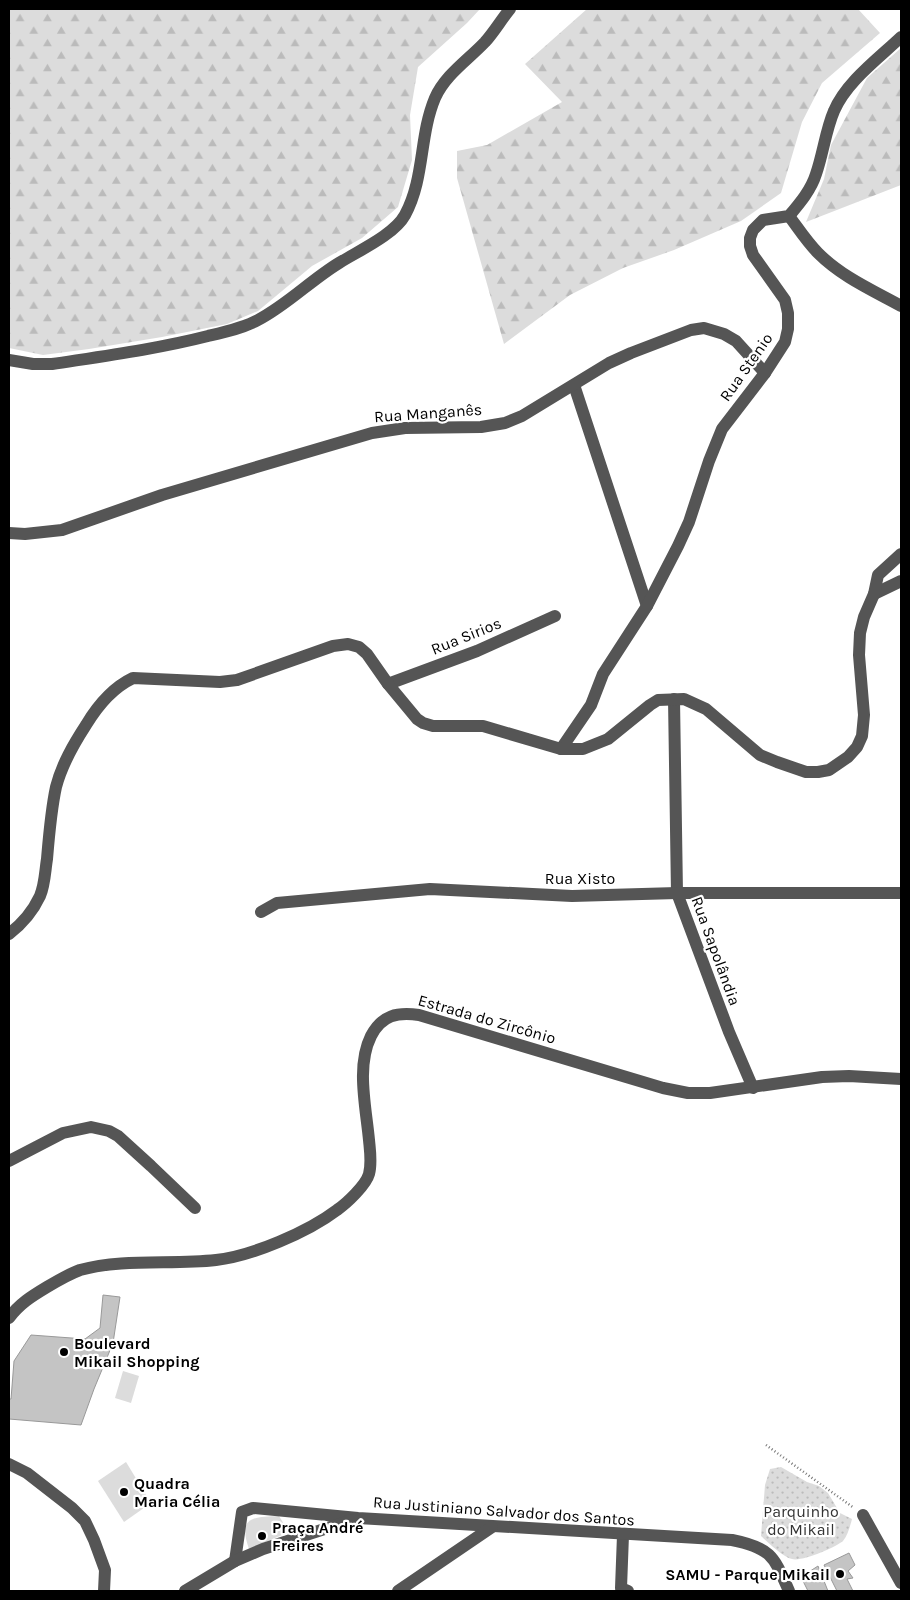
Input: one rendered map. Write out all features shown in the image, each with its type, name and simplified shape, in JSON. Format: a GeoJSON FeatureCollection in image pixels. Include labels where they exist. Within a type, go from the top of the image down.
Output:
{"type":"FeatureCollection","features":[{"type":"Feature","properties":{"kind":"street"},"geometry":{"type":"LineString","coordinates":[[9,360],[33,364],[52,364],[176,344],[238,328],[258,320],[282,305],[325,272],[386,234],[405,215],[418,181],[429,118],[436,97],[446,80],[486,40],[510,9]]}},
{"type":"Feature","properties":{"kind":"street"},"geometry":{"type":"LineString","coordinates":[[901,37],[868,67],[843,94],[834,112],[816,176],[804,198],[789,216],[816,252],[834,268],[901,306]]}},
{"type":"Feature","properties":{"kind":"street","name":"Rua Stenio"},"geometry":{"type":"LineString","coordinates":[[561,749],[591,705],[603,674],[647,606],[689,522],[709,461],[722,429],[765,373],[785,342],[788,329],[788,312],[785,300],[753,255],[750,238],[753,230],[763,220],[789,216]]}},
{"type":"Feature","properties":{"kind":"street","name":"Rua Manganês"},"geometry":{"type":"LineString","coordinates":[[9,533],[25,534],[62,530],[162,495],[372,433],[404,428],[481,427],[504,423],[522,416],[609,363],[631,352],[691,330],[704,328],[724,334],[736,341],[765,373]]}},
{"type":"Feature","properties":{"kind":"street"},"geometry":{"type":"LineString","coordinates":[[574,386],[647,606]]}},
{"type":"Feature","properties":{"kind":"street"},"geometry":{"type":"LineString","coordinates":[[9,934],[19,926],[40,895],[44,879],[56,787],[65,760],[102,700],[120,684],[133,678],[220,682],[237,680],[333,646],[348,644],[359,647],[367,654],[388,684],[417,718],[423,723],[433,726],[483,726],[561,749],[583,749],[608,739],[650,704],[658,700],[684,699],[706,709],[760,755],[806,772],[818,772],[829,770],[848,758],[857,748],[862,736],[864,715],[859,655],[860,633],[864,617],[874,594],[878,575],[901,554]]}},
{"type":"Feature","properties":{"kind":"street"},"geometry":{"type":"LineString","coordinates":[[874,594],[901,581]]}},
{"type":"Feature","properties":{"kind":"street","name":"Rua Sirios"},"geometry":{"type":"LineString","coordinates":[[388,684],[477,651],[554,616]]}},
{"type":"Feature","properties":{"kind":"street","name":"Rua Sapolândia"},"geometry":{"type":"LineString","coordinates":[[674,699],[678,893],[729,1032],[754,1088]]}},
{"type":"Feature","properties":{"kind":"street","name":"Rua Xisto"},"geometry":{"type":"LineString","coordinates":[[261,912],[277,903],[430,889],[572,896],[678,893],[901,893]]}},
{"type":"Feature","properties":{"kind":"street","name":"Estrada do Zircônio"},"geometry":{"type":"LineString","coordinates":[[9,1318],[27,1299],[78,1271],[109,1264],[217,1260],[252,1251],[303,1232],[338,1210],[357,1191],[369,1175],[371,1157],[363,1071],[366,1047],[375,1028],[388,1017],[403,1013],[419,1015],[663,1088],[688,1093],[710,1093],[754,1088],[822,1077],[849,1076],[901,1079]]}},
{"type":"Feature","properties":{"kind":"street"},"geometry":{"type":"LineString","coordinates":[[9,1161],[63,1133],[91,1127],[109,1130],[118,1136],[195,1208]]}},
{"type":"Feature","properties":{"kind":"street"},"geometry":{"type":"LineString","coordinates":[[9,1464],[27,1473],[72,1508],[85,1521],[105,1570],[104,1591]]}},
{"type":"Feature","properties":{"kind":"street","name":"Rua Justiniano Salvador dos Santos"},"geometry":{"type":"LineString","coordinates":[[235,1561],[242,1512],[252,1508],[358,1518],[492,1527],[732,1540],[751,1544],[765,1551],[775,1560],[789,1591]]}},
{"type":"Feature","properties":{"kind":"street"},"geometry":{"type":"LineString","coordinates":[[863,1515],[901,1583]]}},
{"type":"Feature","properties":{"kind":"street"},"geometry":{"type":"LineString","coordinates":[[185,1591],[235,1561],[263,1549],[358,1518]]}},
{"type":"Feature","properties":{"kind":"street"},"geometry":{"type":"LineString","coordinates":[[398,1591],[492,1527]]}},
{"type":"Feature","properties":{"kind":"street"},"geometry":{"type":"LineString","coordinates":[[622,1590],[623,1535]]}},
{"type":"Feature","properties":{"kind":"path"},"geometry":{"type":"LineString","coordinates":[[766,1445],[863,1515]]}},
{"type":"Feature","properties":{"kind":"green space"},"geometry":{"type":"Polygon","coordinates":[[[9,9],[480,9],[418,67],[410,115],[412,160],[398,207],[362,238],[312,266],[258,311],[227,324],[162,337],[43,355],[9,348],[9,9]]]}},
{"type":"Feature","properties":{"kind":"green space"},"geometry":{"type":"Polygon","coordinates":[[[587,9],[858,9],[880,33],[822,83],[802,122],[781,193],[741,221],[674,250],[623,268],[570,295],[504,344],[457,178],[457,151],[487,145],[562,102],[525,64],[587,9]]]}},
{"type":"Feature","properties":{"kind":"green space"},"geometry":{"type":"Polygon","coordinates":[[[901,48],[901,185],[806,222],[824,179],[831,145],[867,78],[901,48]]]}},
{"type":"Feature","properties":{"kind":"green space"},"geometry":{"type":"Polygon","coordinates":[[[123,1371],[139,1376],[131,1403],[115,1398],[123,1371]]]}},
{"type":"Feature","properties":{"kind":"green space","name":"Quadra Maria Célia"},"geometry":{"type":"Polygon","coordinates":[[[126,1462],[151,1503],[124,1522],[98,1481],[126,1462]]]}},
{"type":"Feature","properties":{"kind":"green space","name":"Parquinho do Mikail"},"geometry":{"type":"Polygon","coordinates":[[[781,1467],[807,1482],[819,1486],[828,1493],[840,1513],[852,1519],[848,1533],[843,1541],[819,1553],[792,1559],[784,1556],[761,1536],[765,1485],[770,1469],[781,1467]]]}},
{"type":"Feature","properties":{"kind":"green space","name":"Praça André Freires"},"geometry":{"type":"Polygon","coordinates":[[[279,1516],[289,1532],[249,1549],[245,1530],[250,1521],[255,1518],[279,1516]]]}},
{"type":"Feature","properties":{"kind":"building","name":"Boulevard Mikail Shopping"},"geometry":{"type":"Polygon","coordinates":[[[103,1295],[120,1297],[113,1343],[81,1425],[9,1419],[9,1399],[11,1399],[14,1361],[31,1335],[85,1339],[100,1328],[103,1295]]]}},
{"type":"Feature","properties":{"kind":"building","name":"SAMU - Parque Mikail"},"geometry":{"type":"Polygon","coordinates":[[[849,1553],[855,1565],[848,1571],[853,1578],[847,1579],[853,1591],[837,1591],[824,1565],[849,1553]]]}},
{"type":"Feature","properties":{"kind":"building"},"geometry":{"type":"Polygon","coordinates":[[[818,1566],[828,1591],[808,1591],[801,1577],[818,1566]]]}},
{"type":"Feature","properties":{"kind":"place","name":"Boulevard Mikail Shopping"},"geometry":{"type":"Point","coordinates":[64,1352]}},
{"type":"Feature","properties":{"kind":"place","name":"Quadra Maria Célia"},"geometry":{"type":"Point","coordinates":[124,1492]}},
{"type":"Feature","properties":{"kind":"place","name":"Praça André Freires"},"geometry":{"type":"Point","coordinates":[262,1536]}},
{"type":"Feature","properties":{"kind":"place","name":"SAMU - Parque Mikail"},"geometry":{"type":"Point","coordinates":[840,1574]}}]}
